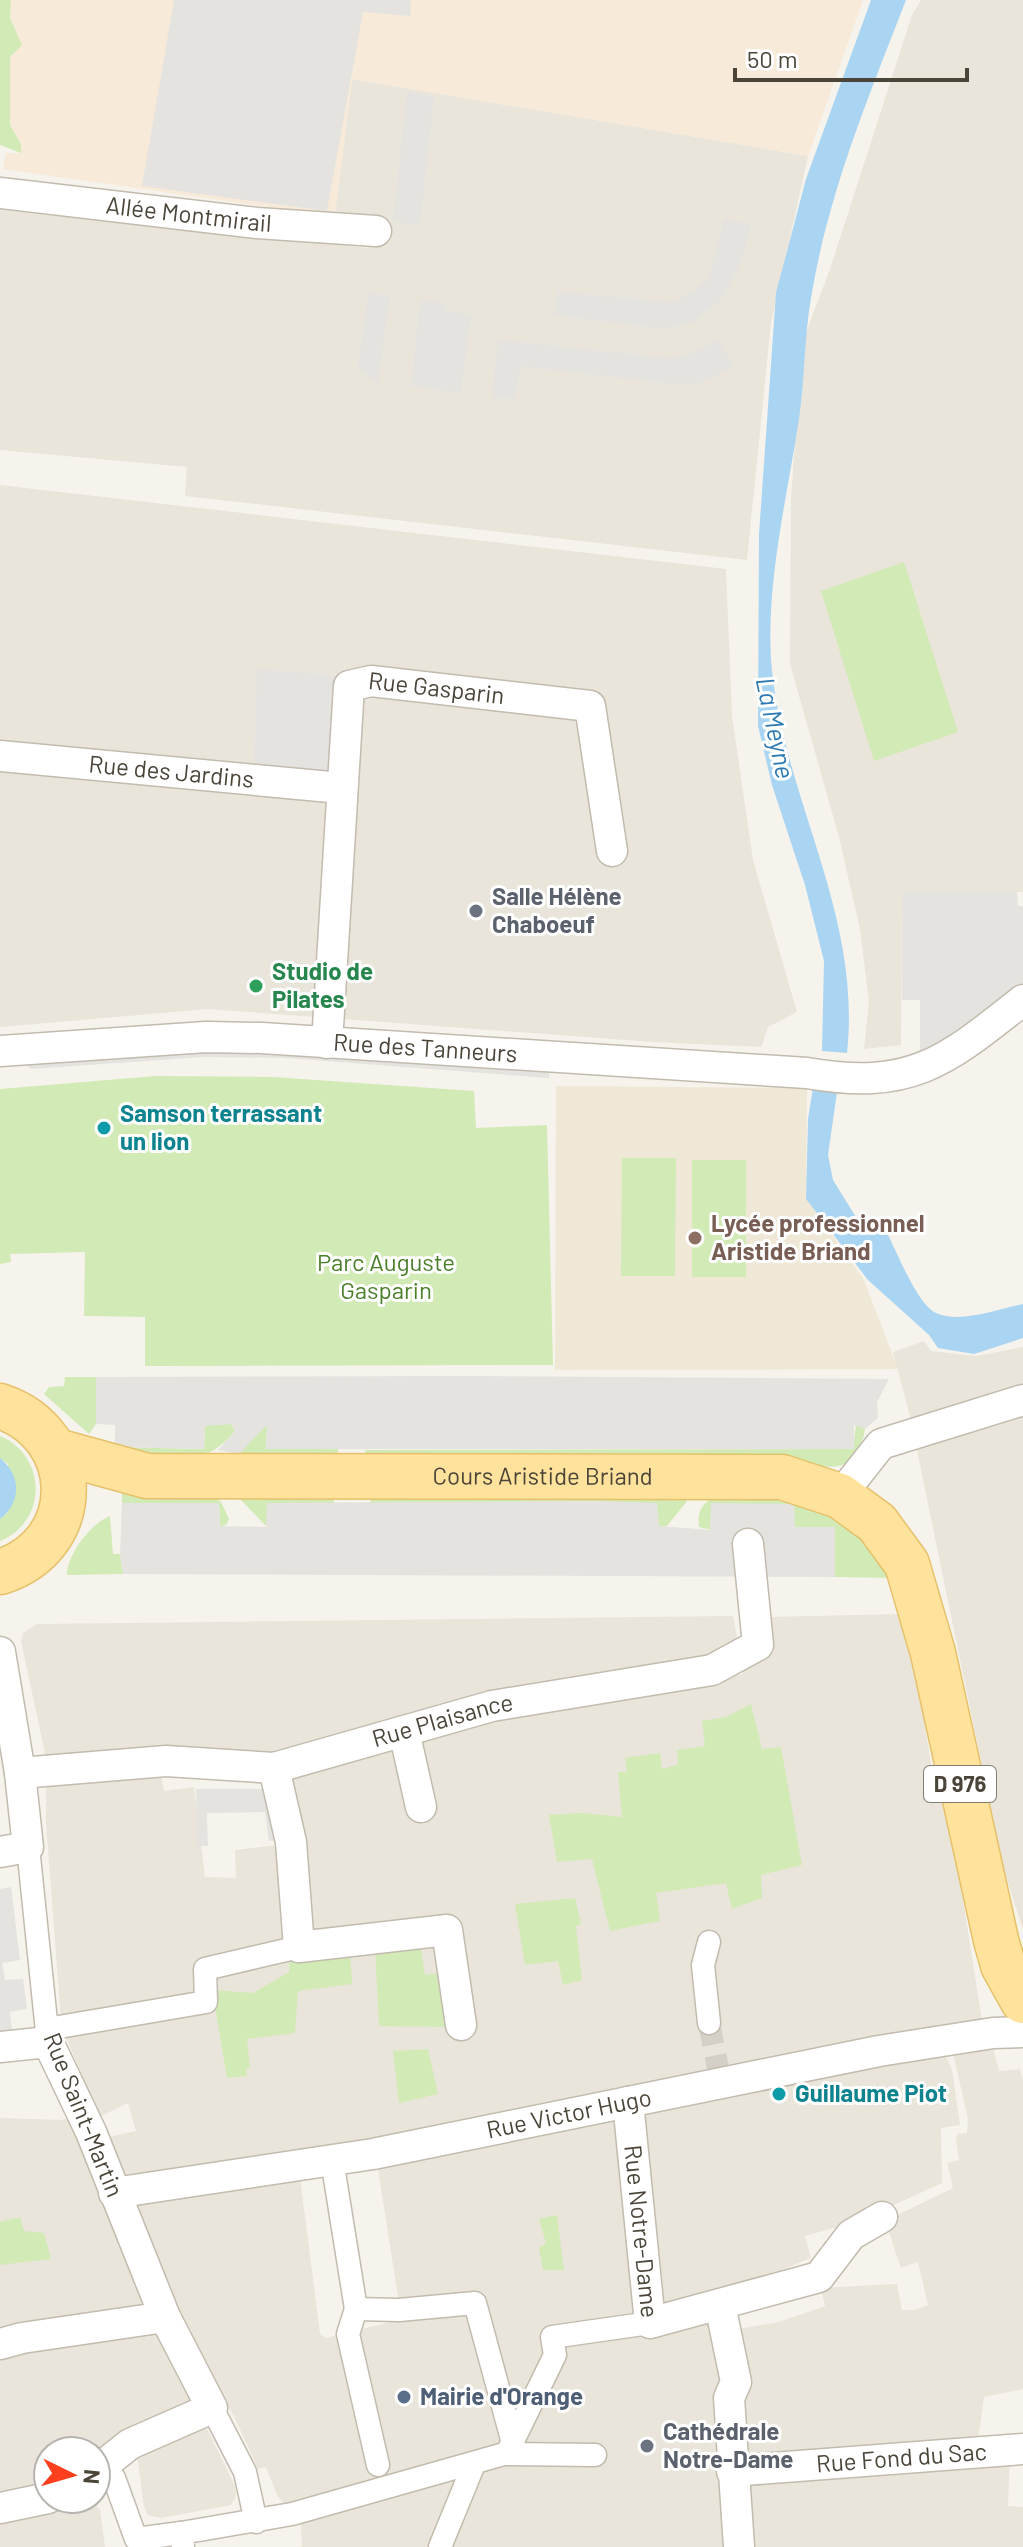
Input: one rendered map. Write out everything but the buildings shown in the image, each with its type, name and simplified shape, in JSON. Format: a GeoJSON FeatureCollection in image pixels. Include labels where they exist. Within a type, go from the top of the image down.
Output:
{"type":"FeatureCollection","features":[{"type":"Feature","properties":{"kind":"main road"},"geometry":{"type":"LineString","coordinates":[[0,1406],[18,1412],[40,1429],[56,1451],[63,1470],[62,1509],[56,1527],[39,1550],[16,1567],[0,1572]]}},
{"type":"Feature","properties":{"kind":"main road","name":"Cours Aristide Briand"},"geometry":{"type":"LineString","coordinates":[[56,1451],[147,1476],[782,1477],[840,1496],[877,1523],[907,1564],[933,1653],[996,1940],[1003,1965],[1023,2001]]}},
{"type":"Feature","properties":{"kind":"main road","name":"Cours Aristide Briand"},"geometry":{"type":"LineString","coordinates":[[62,1509],[103,1490],[147,1476]]}},
{"type":"Feature","properties":{"kind":"street","name":"Allée Montmirail"},"geometry":{"type":"LineString","coordinates":[[0,193],[257,223],[376,231]]}},
{"type":"Feature","properties":{"kind":"street","name":"Rue Gasparin"},"geometry":{"type":"LineString","coordinates":[[327,1043],[349,686],[371,681],[590,706],[612,851]]}},
{"type":"Feature","properties":{"kind":"street","name":"Rue des Jardins"},"geometry":{"type":"LineString","coordinates":[[0,756],[341,788]]}},
{"type":"Feature","properties":{"kind":"street","name":"Rue des Tanneurs"},"geometry":{"type":"LineString","coordinates":[[0,1051],[206,1037],[807,1073],[850,1081],[891,1078],[945,1059],[1023,1000]]}},
{"type":"Feature","properties":{"kind":"street"},"geometry":{"type":"LineString","coordinates":[[840,1496],[881,1444],[1023,1400]]}},
{"type":"Feature","properties":{"kind":"street","name":"Rue Plaisance"},"geometry":{"type":"LineString","coordinates":[[20,1773],[166,1761],[274,1768],[492,1706],[712,1670],[758,1645],[748,1544]]}},
{"type":"Feature","properties":{"kind":"street","name":"Rue Saint-Martin"},"geometry":{"type":"LineString","coordinates":[[0,1652],[20,1773],[14,1850],[48,2036],[165,2317],[245,2472],[254,2512]]}},
{"type":"Feature","properties":{"kind":"street"},"geometry":{"type":"LineString","coordinates":[[404,1731],[421,1807]]}},
{"type":"Feature","properties":{"kind":"street"},"geometry":{"type":"LineString","coordinates":[[274,1768],[291,1842],[299,1947]]}},
{"type":"Feature","properties":{"kind":"street"},"geometry":{"type":"LineString","coordinates":[[0,2047],[206,2002],[205,1969],[299,1947],[447,1930],[461,2025]]}},
{"type":"Feature","properties":{"kind":"street"},"geometry":{"type":"LineString","coordinates":[[709,1942],[703,1965],[709,2023]]}},
{"type":"Feature","properties":{"kind":"street","name":"Rue Victor Hugo"},"geometry":{"type":"LineString","coordinates":[[114,2193],[332,2160],[721,2081],[944,2040],[1023,2032]]}},
{"type":"Feature","properties":{"kind":"street","name":"Rue Notre-Dame"},"geometry":{"type":"LineString","coordinates":[[508,2448],[555,2355],[552,2337],[635,2332],[628,2102]]}},
{"type":"Feature","properties":{"kind":"street"},"geometry":{"type":"LineString","coordinates":[[332,2160],[356,2309],[348,2334],[378,2465]]}},
{"type":"Feature","properties":{"kind":"street"},"geometry":{"type":"LineString","coordinates":[[635,2332],[819,2277],[851,2235],[882,2217]]}},
{"type":"Feature","properties":{"kind":"street"},"geometry":{"type":"LineString","coordinates":[[356,2309],[399,2310],[475,2303],[508,2448]]}},
{"type":"Feature","properties":{"kind":"street"},"geometry":{"type":"LineString","coordinates":[[720,2305],[736,2382],[729,2398],[739,2547]]}},
{"type":"Feature","properties":{"kind":"street"},"geometry":{"type":"LineString","coordinates":[[0,2344],[165,2317]]}},
{"type":"Feature","properties":{"kind":"street"},"geometry":{"type":"LineString","coordinates":[[112,2459],[130,2444],[212,2408]]}},
{"type":"Feature","properties":{"kind":"street"},"geometry":{"type":"LineString","coordinates":[[112,2477],[136,2539],[182,2540],[254,2512],[292,2514],[474,2464],[508,2448],[595,2455]]}},
{"type":"Feature","properties":{"kind":"street","name":"Rue Fond du Sac"},"geometry":{"type":"LineString","coordinates":[[732,2471],[1023,2449]]}},
{"type":"Feature","properties":{"kind":"street"},"geometry":{"type":"LineString","coordinates":[[440,2547],[474,2464]]}},
{"type":"Feature","properties":{"kind":"street"},"geometry":{"type":"LineString","coordinates":[[0,2508],[32,2501]]}},
{"type":"Feature","properties":{"kind":"shaded area"},"geometry":{"type":"Polygon","coordinates":[[[11,0],[863,0],[808,156],[352,79],[336,208],[325,215],[3,169],[6,153],[20,153],[21,144],[10,125],[10,57],[22,45],[10,18],[11,0]]]}},
{"type":"Feature","properties":{"kind":"shaded area"},"geometry":{"type":"Polygon","coordinates":[[[174,0],[411,0],[410,16],[363,12],[327,211],[142,186],[174,0]]]}},
{"type":"Feature","properties":{"kind":"shaded area"},"geometry":{"type":"Polygon","coordinates":[[[921,0],[1023,0],[1023,892],[902,893],[901,1045],[864,1049],[869,1002],[860,929],[839,837],[790,664],[791,498],[802,343],[830,269],[912,15],[921,0]]]}},
{"type":"Feature","properties":{"kind":"shaded area"},"geometry":{"type":"Polygon","coordinates":[[[352,79],[808,156],[771,323],[747,560],[185,496],[187,467],[0,450],[0,210],[368,248],[335,213],[352,79]]]}},
{"type":"Feature","properties":{"kind":"shaded area"},"geometry":{"type":"Polygon","coordinates":[[[407,91],[434,97],[420,226],[393,221],[407,91]]]}},
{"type":"Feature","properties":{"kind":"shaded area"},"geometry":{"type":"Polygon","coordinates":[[[724,219],[751,225],[741,262],[724,297],[693,322],[672,327],[648,327],[554,315],[557,292],[673,302],[695,290],[709,277],[724,219]]]}},
{"type":"Feature","properties":{"kind":"shaded area"},"geometry":{"type":"Polygon","coordinates":[[[368,293],[390,296],[378,383],[358,368],[368,293]]]}},
{"type":"Feature","properties":{"kind":"shaded area"},"geometry":{"type":"Polygon","coordinates":[[[420,300],[443,302],[448,311],[471,315],[461,393],[411,386],[420,300]]]}},
{"type":"Feature","properties":{"kind":"shaded area"},"geometry":{"type":"Polygon","coordinates":[[[498,340],[667,358],[691,354],[718,340],[734,366],[702,383],[665,383],[520,366],[516,399],[492,397],[498,340]]]}},
{"type":"Feature","properties":{"kind":"shaded area"},"geometry":{"type":"Polygon","coordinates":[[[0,485],[726,569],[732,716],[753,860],[797,1012],[768,1027],[761,1047],[653,1042],[208,1009],[0,1027],[0,485]]]}},
{"type":"Feature","properties":{"kind":"shaded area"},"geometry":{"type":"Polygon","coordinates":[[[257,669],[338,676],[332,775],[254,767],[257,669]]]}},
{"type":"Feature","properties":{"kind":"shaded area"},"geometry":{"type":"Polygon","coordinates":[[[902,892],[1017,892],[1018,906],[1023,906],[1023,983],[955,1034],[920,1053],[920,1000],[902,1000],[902,892]]]}},
{"type":"Feature","properties":{"kind":"shaded area"},"geometry":{"type":"Polygon","coordinates":[[[215,1047],[550,1067],[549,1078],[285,1058],[204,1057],[30,1069],[22,1060],[215,1047]]]}},
{"type":"Feature","properties":{"kind":"shaded area","name":"Lycée professionnel Aristide Briand"},"geometry":{"type":"Polygon","coordinates":[[[556,1086],[807,1088],[806,1199],[863,1278],[898,1369],[555,1370],[556,1086]]]}},
{"type":"Feature","properties":{"kind":"shaded area"},"geometry":{"type":"Polygon","coordinates":[[[924,1341],[931,1351],[976,1356],[1023,1347],[1023,1930],[1002,1864],[910,1416],[893,1352],[924,1341]]]}},
{"type":"Feature","properties":{"kind":"shaded area"},"geometry":{"type":"Polygon","coordinates":[[[96,1377],[889,1379],[877,1402],[878,1418],[865,1429],[854,1425],[854,1449],[266,1449],[267,1425],[239,1454],[218,1450],[235,1431],[232,1424],[205,1426],[204,1449],[115,1447],[115,1425],[96,1424],[96,1377]]]}},
{"type":"Feature","properties":{"kind":"shaded area"},"geometry":{"type":"Polygon","coordinates":[[[122,1503],[219,1503],[220,1526],[266,1527],[267,1503],[657,1503],[659,1526],[710,1530],[711,1503],[794,1504],[795,1527],[835,1527],[835,1577],[123,1574],[120,1554],[122,1503]]]}},
{"type":"Feature","properties":{"kind":"shaded area"},"geometry":{"type":"Polygon","coordinates":[[[901,1614],[908,1620],[931,1764],[939,1774],[955,1848],[982,2021],[806,2049],[801,2054],[493,2114],[360,2146],[125,2178],[108,2137],[136,2131],[128,2103],[99,2117],[64,2032],[217,2010],[213,1979],[309,1933],[292,1777],[412,1735],[743,1674],[742,1665],[751,1657],[774,1653],[768,1617],[901,1614]]]}},
{"type":"Feature","properties":{"kind":"shaded area"},"geometry":{"type":"Polygon","coordinates":[[[733,1616],[739,1649],[287,1753],[46,1758],[21,1641],[23,1633],[37,1624],[733,1616]]]}},
{"type":"Feature","properties":{"kind":"shaded area"},"geometry":{"type":"Polygon","coordinates":[[[160,1768],[164,1791],[194,1787],[205,1877],[236,1878],[235,1850],[286,1844],[288,1943],[198,1964],[199,1995],[61,2020],[46,1823],[46,1782],[160,1768]]]}},
{"type":"Feature","properties":{"kind":"shaded area"},"geometry":{"type":"Polygon","coordinates":[[[196,1789],[276,1789],[280,1840],[269,1841],[265,1812],[207,1813],[208,1846],[197,1846],[196,1789]]]}},
{"type":"Feature","properties":{"kind":"shaded area"},"geometry":{"type":"Polygon","coordinates":[[[11,1887],[20,1960],[2,1963],[5,1980],[23,1979],[27,2009],[10,2012],[12,2030],[27,2028],[30,2057],[0,2061],[0,1889],[11,1887]]]}},
{"type":"Feature","properties":{"kind":"shaded area"},"geometry":{"type":"Polygon","coordinates":[[[992,2044],[999,2071],[1020,2069],[1023,2082],[1023,2389],[984,2397],[978,2441],[1010,2452],[1008,2506],[1023,2507],[1023,2547],[299,2547],[302,2546],[301,2526],[277,2495],[266,2467],[258,2469],[234,2416],[208,2373],[133,2202],[300,2177],[320,2334],[326,2338],[411,2317],[399,2303],[377,2163],[802,2079],[945,2055],[952,2069],[960,2125],[941,2128],[942,2183],[859,2221],[805,2236],[811,2258],[714,2297],[704,2322],[720,2332],[779,2322],[825,2306],[821,2288],[897,2284],[902,2310],[915,2310],[928,2305],[918,2262],[901,2268],[885,2221],[953,2188],[947,2163],[959,2160],[956,2138],[958,2134],[967,2133],[968,2119],[953,2053],[992,2044]]]}},
{"type":"Feature","properties":{"kind":"shaded area"},"geometry":{"type":"Polygon","coordinates":[[[77,2116],[157,2327],[235,2486],[236,2496],[231,2505],[161,2518],[148,2515],[144,2507],[137,2454],[123,2434],[112,2441],[112,2435],[32,2435],[32,2488],[0,2499],[0,2118],[62,2120],[77,2116]]]}},
{"type":"Feature","properties":{"kind":"shaded area"},"geometry":{"type":"Polygon","coordinates":[[[32,2513],[101,2515],[105,2547],[0,2547],[0,2519],[32,2513]]]}},
{"type":"Feature","properties":{"kind":"green space"},"geometry":{"type":"Polygon","coordinates":[[[0,0],[11,0],[10,18],[22,45],[10,57],[10,125],[21,144],[21,153],[0,145],[0,0]]]}},
{"type":"Feature","properties":{"kind":"green space"},"geometry":{"type":"Polygon","coordinates":[[[904,562],[958,732],[874,761],[821,591],[904,562]]]}},
{"type":"Feature","properties":{"kind":"green space","name":"Parc Auguste Gasparin"},"geometry":{"type":"Polygon","coordinates":[[[155,1076],[273,1077],[474,1091],[476,1128],[547,1125],[553,1365],[145,1366],[145,1317],[84,1316],[85,1252],[10,1254],[11,1262],[0,1264],[0,1089],[155,1076]]]}},
{"type":"Feature","properties":{"kind":"green space"},"geometry":{"type":"Polygon","coordinates":[[[622,1158],[676,1158],[675,1276],[621,1276],[622,1158]]]}},
{"type":"Feature","properties":{"kind":"green space"},"geometry":{"type":"Polygon","coordinates":[[[692,1160],[746,1160],[746,1277],[692,1277],[692,1160]]]}},
{"type":"Feature","properties":{"kind":"green space"},"geometry":{"type":"Polygon","coordinates":[[[65,1377],[96,1377],[96,1424],[89,1434],[44,1394],[49,1387],[64,1386],[65,1377]]]}},
{"type":"Feature","properties":{"kind":"green space"},"geometry":{"type":"Polygon","coordinates":[[[232,1424],[235,1431],[221,1445],[194,1458],[165,1458],[115,1447],[204,1449],[205,1425],[232,1424]]]}},
{"type":"Feature","properties":{"kind":"green space"},"geometry":{"type":"Polygon","coordinates":[[[856,1424],[865,1429],[860,1447],[853,1459],[832,1467],[774,1458],[366,1459],[365,1450],[853,1449],[856,1424]]]}},
{"type":"Feature","properties":{"kind":"green space"},"geometry":{"type":"Polygon","coordinates":[[[267,1425],[266,1449],[338,1449],[338,1459],[241,1458],[239,1454],[257,1431],[267,1425]]]}},
{"type":"Feature","properties":{"kind":"green space"},"geometry":{"type":"Polygon","coordinates":[[[0,1436],[15,1445],[27,1458],[36,1488],[27,1519],[16,1532],[0,1541],[0,1519],[8,1512],[8,1464],[0,1458],[0,1436]]]}},
{"type":"Feature","properties":{"kind":"green space"},"geometry":{"type":"Polygon","coordinates":[[[779,1491],[856,1527],[896,1578],[835,1577],[835,1528],[795,1527],[712,1503],[711,1530],[699,1527],[699,1513],[714,1497],[740,1492],[779,1491]]]}},
{"type":"Feature","properties":{"kind":"green space"},"geometry":{"type":"Polygon","coordinates":[[[684,1493],[687,1501],[667,1526],[659,1526],[656,1503],[370,1503],[371,1494],[684,1493]]]}},
{"type":"Feature","properties":{"kind":"green space"},"geometry":{"type":"Polygon","coordinates":[[[122,1494],[213,1496],[221,1502],[229,1519],[226,1525],[220,1526],[219,1504],[122,1503],[122,1494]]]}},
{"type":"Feature","properties":{"kind":"green space"},"geometry":{"type":"Polygon","coordinates":[[[334,1495],[334,1503],[268,1503],[267,1527],[238,1497],[334,1495]]]}},
{"type":"Feature","properties":{"kind":"green space"},"geometry":{"type":"Polygon","coordinates":[[[110,1516],[113,1554],[120,1554],[123,1574],[67,1575],[71,1558],[81,1541],[95,1525],[110,1516]]]}},
{"type":"Feature","properties":{"kind":"green space"},"geometry":{"type":"Polygon","coordinates":[[[751,1704],[762,1749],[781,1747],[802,1865],[761,1875],[762,1898],[732,1909],[726,1883],[656,1893],[660,1921],[610,1931],[592,1859],[557,1862],[549,1815],[582,1813],[622,1817],[618,1772],[627,1772],[625,1758],[660,1753],[662,1769],[678,1765],[677,1750],[705,1746],[702,1721],[726,1717],[751,1704]]]}},
{"type":"Feature","properties":{"kind":"green space"},"geometry":{"type":"Polygon","coordinates":[[[575,1898],[581,1924],[576,1926],[582,1980],[563,1985],[558,1961],[525,1965],[515,1904],[575,1898]]]}},
{"type":"Feature","properties":{"kind":"green space"},"geometry":{"type":"Polygon","coordinates":[[[420,1943],[425,1975],[440,1973],[448,2027],[379,2026],[375,1947],[420,1943]]]}},
{"type":"Feature","properties":{"kind":"green space"},"geometry":{"type":"Polygon","coordinates":[[[350,1952],[352,1984],[298,1991],[295,2033],[247,2039],[250,2068],[246,2069],[247,2076],[227,2078],[212,1990],[253,1993],[289,1972],[289,1956],[350,1952]]]}},
{"type":"Feature","properties":{"kind":"green space"},"geometry":{"type":"Polygon","coordinates":[[[428,2049],[438,2094],[399,2103],[393,2051],[428,2049]]]}},
{"type":"Feature","properties":{"kind":"green space"},"geometry":{"type":"Polygon","coordinates":[[[557,2215],[564,2270],[543,2270],[539,2248],[546,2243],[539,2219],[557,2215]]]}},
{"type":"Feature","properties":{"kind":"green space"},"geometry":{"type":"Polygon","coordinates":[[[20,2217],[24,2231],[44,2233],[51,2259],[0,2265],[0,2222],[20,2217]]]}},
{"type":"Feature","properties":{"kind":"water","name":"La Meyne"},"geometry":{"type":"Polygon","coordinates":[[[871,0],[906,0],[851,147],[818,259],[809,313],[799,419],[774,576],[770,640],[780,720],[834,906],[844,954],[849,1002],[847,1053],[822,1051],[824,961],[805,885],[772,785],[758,726],[759,534],[776,293],[806,179],[871,0]]]}},
{"type":"Feature","properties":{"kind":"water"},"geometry":{"type":"Polygon","coordinates":[[[813,1088],[837,1092],[828,1155],[833,1180],[867,1235],[887,1233],[915,1289],[936,1313],[968,1316],[1023,1304],[1023,1338],[974,1354],[938,1348],[929,1335],[868,1280],[806,1199],[808,1119],[813,1088]]]}},
{"type":"Feature","properties":{"kind":"water"},"geometry":{"type":"Polygon","coordinates":[[[0,1458],[12,1472],[16,1488],[12,1505],[0,1519],[0,1458]]]}},
{"type":"Feature","properties":{"kind":"tunnel"},"geometry":{"type":"LineString","coordinates":[[709,2023],[720,2078]]}},
{"type":"Feature","properties":{"kind":"place","name":"Salle Hélène Chaboeuf"},"geometry":{"type":"Point","coordinates":[476,911]}},
{"type":"Feature","properties":{"kind":"place","name":"Studio de Pilates"},"geometry":{"type":"Point","coordinates":[256,986]}},
{"type":"Feature","properties":{"kind":"place","name":"Samson terrassant un lion"},"geometry":{"type":"Point","coordinates":[104,1128]}},
{"type":"Feature","properties":{"kind":"place","name":"Lycée professionnel Aristide Briand"},"geometry":{"type":"Point","coordinates":[695,1238]}},
{"type":"Feature","properties":{"kind":"place","name":"Guillaume Piot"},"geometry":{"type":"Point","coordinates":[779,2094]}},
{"type":"Feature","properties":{"kind":"place","name":"Mairie d'Orange"},"geometry":{"type":"Point","coordinates":[404,2397]}},
{"type":"Feature","properties":{"kind":"place","name":"Cathédrale Notre-Dame"},"geometry":{"type":"Point","coordinates":[647,2446]}}]}
